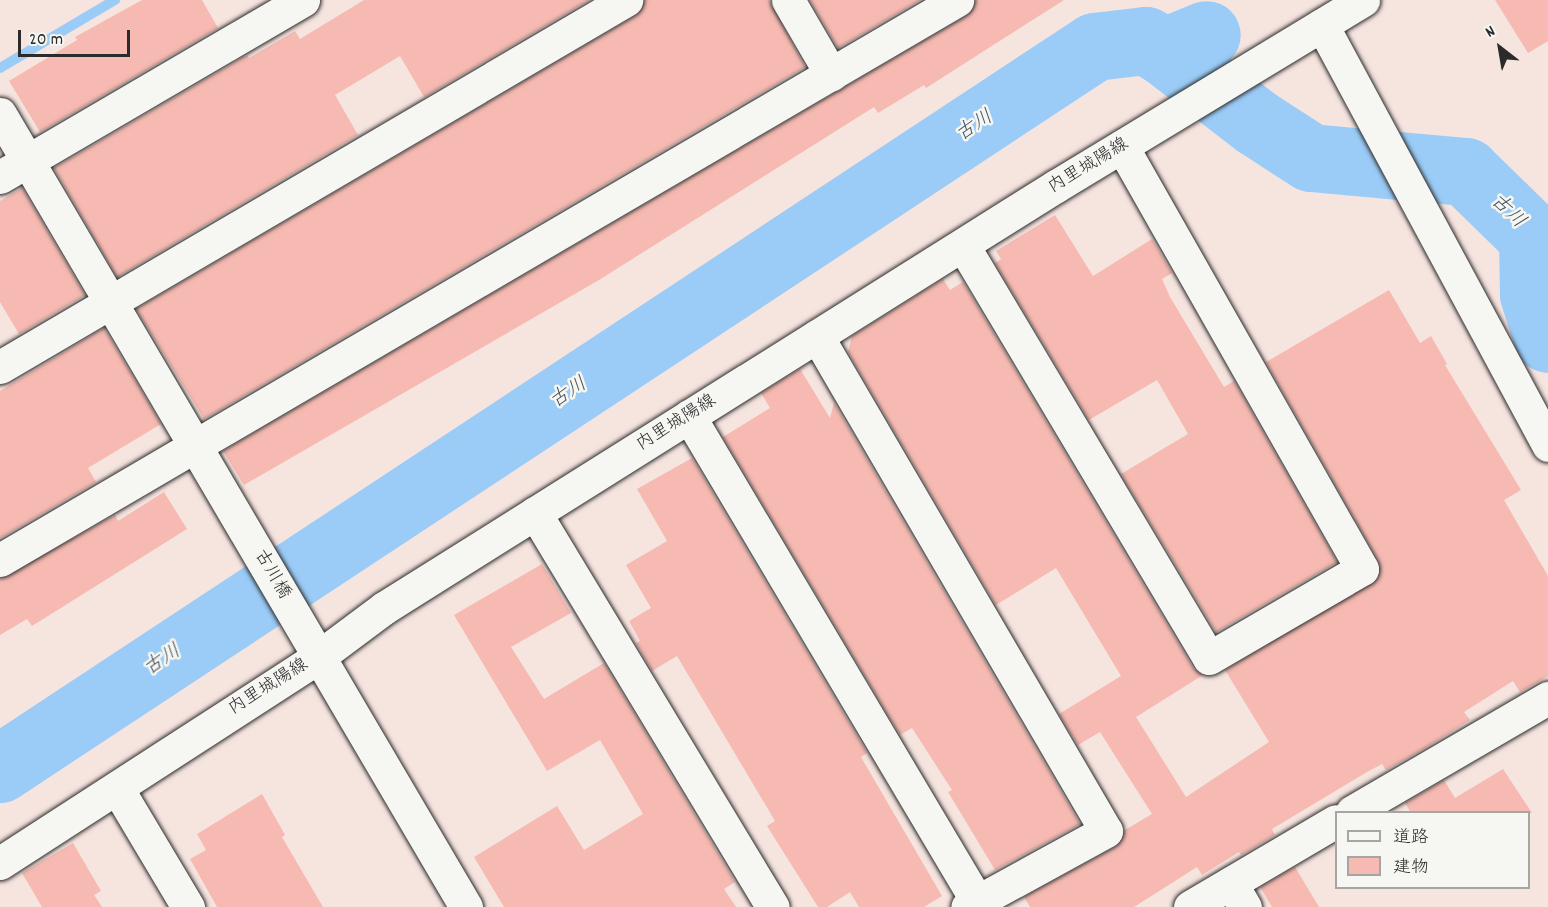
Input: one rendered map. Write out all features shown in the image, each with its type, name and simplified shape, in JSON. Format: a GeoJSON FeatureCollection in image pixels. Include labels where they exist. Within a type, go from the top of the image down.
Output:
{"type":"FeatureCollection","features":[{"type":"Feature","properties":{"kind":"street"},"geometry":{"type":"LineString","coordinates":[[0,177],[303,0]]}},
{"type":"Feature","properties":{"kind":"street"},"geometry":{"type":"LineString","coordinates":[[0,367],[626,0]]}},
{"type":"Feature","properties":{"kind":"street"},"geometry":{"type":"LineString","coordinates":[[788,0],[831,74]]}},
{"type":"Feature","properties":{"kind":"street"},"geometry":{"type":"LineString","coordinates":[[0,560],[957,0]]}},
{"type":"Feature","properties":{"kind":"street","name":"内里城陽線"},"geometry":{"type":"LineString","coordinates":[[0,863],[117,788],[312,648],[384,608],[817,336],[1364,0]]}},
{"type":"Feature","properties":{"kind":"street"},"geometry":{"type":"LineString","coordinates":[[1322,25],[1548,446]]}},
{"type":"Feature","properties":{"kind":"street","name":"古川橋"},"geometry":{"type":"LineString","coordinates":[[0,114],[466,907]]}},
{"type":"Feature","properties":{"kind":"street"},"geometry":{"type":"LineString","coordinates":[[964,247],[1209,658],[1362,569],[1133,140]]}},
{"type":"Feature","properties":{"kind":"street"},"geometry":{"type":"LineString","coordinates":[[689,416],[972,904],[1106,831],[817,336]]}},
{"type":"Feature","properties":{"kind":"street"},"geometry":{"type":"LineString","coordinates":[[535,513],[773,907]]}},
{"type":"Feature","properties":{"kind":"street"},"geometry":{"type":"LineString","coordinates":[[1355,811],[1548,698]]}},
{"type":"Feature","properties":{"kind":"street"},"geometry":{"type":"LineString","coordinates":[[117,788],[188,907]]}},
{"type":"Feature","properties":{"kind":"street"},"geometry":{"type":"LineString","coordinates":[[1190,907],[1238,895],[1335,822]]}},
{"type":"Feature","properties":{"kind":"building"},"geometry":{"type":"Polygon","coordinates":[[[142,0],[202,0],[218,28],[40,132],[9,81],[77,40],[75,37],[142,0]]]}},
{"type":"Feature","properties":{"kind":"building"},"geometry":{"type":"Polygon","coordinates":[[[364,0],[589,0],[424,97],[400,56],[335,95],[358,135],[117,277],[54,168],[247,55],[249,58],[295,31],[300,39],[364,0]]]}},
{"type":"Feature","properties":{"kind":"building"},"geometry":{"type":"Polygon","coordinates":[[[645,0],[769,0],[805,67],[204,419],[136,309],[635,16],[645,0]]]}},
{"type":"Feature","properties":{"kind":"building"},"geometry":{"type":"Polygon","coordinates":[[[810,0],[920,0],[838,48],[810,0]]]}},
{"type":"Feature","properties":{"kind":"building"},"geometry":{"type":"Polygon","coordinates":[[[976,0],[1064,0],[926,88],[924,85],[878,113],[874,107],[599,280],[244,485],[223,451],[966,16],[976,0]]]}},
{"type":"Feature","properties":{"kind":"building"},"geometry":{"type":"Polygon","coordinates":[[[1495,0],[1548,0],[1548,41],[1528,53],[1495,0]]]}},
{"type":"Feature","properties":{"kind":"building"},"geometry":{"type":"Polygon","coordinates":[[[22,188],[85,295],[19,334],[0,302],[0,201],[22,188]]]}},
{"type":"Feature","properties":{"kind":"building"},"geometry":{"type":"Polygon","coordinates":[[[1055,215],[1093,276],[1152,239],[1172,273],[1162,279],[1170,297],[1224,387],[1234,381],[1337,562],[1216,632],[1121,474],[1188,434],[1157,380],[1089,420],[995,263],[1001,259],[996,251],[1055,215]]]}},
{"type":"Feature","properties":{"kind":"building"},"geometry":{"type":"Polygon","coordinates":[[[943,279],[950,290],[963,282],[1193,668],[1203,675],[1136,717],[1186,797],[1269,742],[1225,670],[1378,578],[1378,560],[1266,362],[1389,290],[1420,343],[1431,336],[1447,364],[1445,365],[1521,490],[1504,500],[1548,576],[1548,676],[1520,692],[1513,681],[1464,712],[1470,720],[1425,748],[1386,770],[1382,764],[1367,772],[1272,829],[1275,835],[1241,855],[1239,852],[1202,875],[1197,867],[1134,907],[1030,907],[1024,897],[1115,847],[1125,830],[1152,814],[1100,732],[1078,745],[1059,714],[1121,676],[1056,568],[996,605],[848,352],[852,336],[943,279]]]}},
{"type":"Feature","properties":{"kind":"building"},"geometry":{"type":"Polygon","coordinates":[[[104,328],[161,424],[88,468],[96,482],[0,538],[0,391],[104,328]]]}},
{"type":"Feature","properties":{"kind":"building"},"geometry":{"type":"Polygon","coordinates":[[[800,369],[830,418],[834,403],[1080,824],[995,870],[948,792],[952,790],[912,728],[900,735],[723,437],[770,408],[761,393],[800,369]]]}},
{"type":"Feature","properties":{"kind":"building"},"geometry":{"type":"Polygon","coordinates":[[[692,458],[867,753],[861,757],[942,896],[924,907],[859,907],[850,892],[827,907],[818,907],[767,826],[775,821],[677,656],[652,671],[636,643],[640,641],[629,621],[651,608],[626,565],[667,541],[637,489],[692,458]]]}},
{"type":"Feature","properties":{"kind":"building"},"geometry":{"type":"Polygon","coordinates":[[[164,492],[187,529],[32,626],[27,619],[0,635],[0,579],[115,515],[118,521],[164,492]]]}},
{"type":"Feature","properties":{"kind":"building"},"geometry":{"type":"Polygon","coordinates":[[[542,564],[571,613],[511,647],[544,699],[604,663],[735,882],[724,889],[736,907],[504,907],[474,857],[557,806],[584,850],[643,814],[600,740],[547,771],[454,615],[542,564]]]}},
{"type":"Feature","properties":{"kind":"building"},"geometry":{"type":"Polygon","coordinates":[[[1503,769],[1532,813],[1530,811],[1410,811],[1405,803],[1444,780],[1455,798],[1503,769]]]}},
{"type":"Feature","properties":{"kind":"building"},"geometry":{"type":"Polygon","coordinates":[[[262,794],[285,835],[282,837],[323,907],[217,907],[190,859],[206,850],[197,834],[262,794]]]}},
{"type":"Feature","properties":{"kind":"building"},"geometry":{"type":"Polygon","coordinates":[[[73,843],[101,891],[94,895],[102,907],[42,907],[22,873],[73,843]]]}},
{"type":"Feature","properties":{"kind":"building"},"geometry":{"type":"Polygon","coordinates":[[[1295,867],[1319,907],[1272,907],[1260,887],[1295,867]]]}},
{"type":"Feature","properties":{"kind":"waterway"},"geometry":{"type":"LineString","coordinates":[[0,68],[115,0]]}},
{"type":"Feature","properties":{"kind":"waterway","name":"古川"},"geometry":{"type":"LineString","coordinates":[[0,769],[1095,47],[1146,41],[1165,52],[1207,35]]}},
{"type":"Feature","properties":{"kind":"waterway"},"geometry":{"type":"LineString","coordinates":[[1165,52],[1257,123],[1311,158],[1466,172],[1548,252]]}},
{"type":"Feature","properties":{"kind":"waterway"},"geometry":{"type":"LineString","coordinates":[[1533,238],[1534,295],[1548,339]]}}]}
